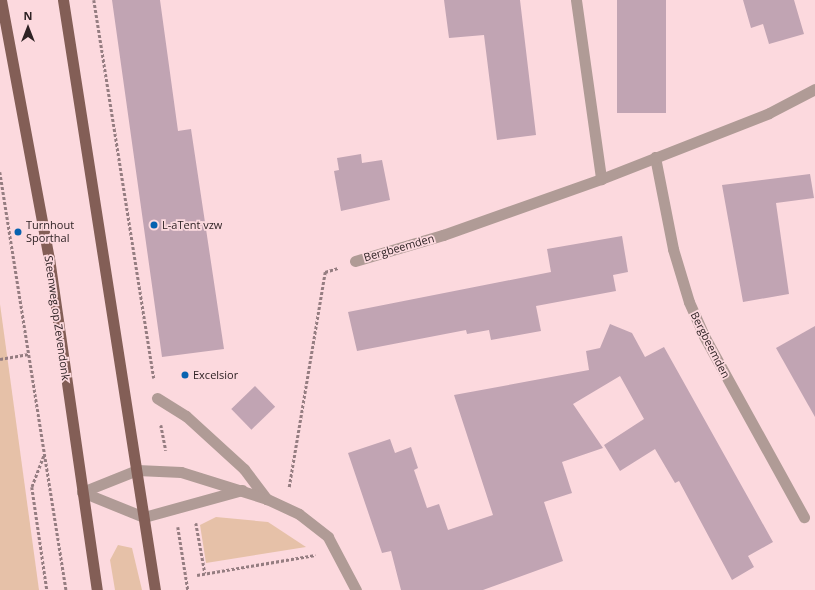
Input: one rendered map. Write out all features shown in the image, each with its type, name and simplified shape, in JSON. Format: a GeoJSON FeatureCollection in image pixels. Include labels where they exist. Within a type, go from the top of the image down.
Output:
{"type":"FeatureCollection","features":[{"type":"Feature","properties":{"kind":"main road","name":"Steenweg op Zevendonk"},"geometry":{"type":"LineString","coordinates":[[1,0],[49,258],[97,590]]}},
{"type":"Feature","properties":{"kind":"main road"},"geometry":{"type":"LineString","coordinates":[[63,0],[155,590]]}},
{"type":"Feature","properties":{"kind":"street"},"geometry":{"type":"LineString","coordinates":[[576,0],[601,179]]}},
{"type":"Feature","properties":{"kind":"street","name":"Bergbeemden"},"geometry":{"type":"LineString","coordinates":[[355,261],[443,235],[601,179],[769,112],[815,89]]}},
{"type":"Feature","properties":{"kind":"street","name":"Bergbeemden"},"geometry":{"type":"LineString","coordinates":[[655,157],[673,249],[689,302],[704,336],[804,518]]}},
{"type":"Feature","properties":{"kind":"street"},"geometry":{"type":"LineString","coordinates":[[157,398],[186,416],[244,469],[267,499]]}},
{"type":"Feature","properties":{"kind":"street"},"geometry":{"type":"LineString","coordinates":[[82,492],[137,470],[169,471],[242,490],[285,506],[328,537],[337,551],[356,590]]}},
{"type":"Feature","properties":{"kind":"street"},"geometry":{"type":"LineString","coordinates":[[82,492],[144,517],[176,510],[242,490]]}},
{"type":"Feature","properties":{"kind":"path"},"geometry":{"type":"LineString","coordinates":[[94,0],[169,471]]}},
{"type":"Feature","properties":{"kind":"path"},"geometry":{"type":"LineString","coordinates":[[0,172],[66,590]]}},
{"type":"Feature","properties":{"kind":"path"},"geometry":{"type":"LineString","coordinates":[[285,506],[325,272],[355,261]]}},
{"type":"Feature","properties":{"kind":"path"},"geometry":{"type":"LineString","coordinates":[[0,360],[29,354]]}},
{"type":"Feature","properties":{"kind":"path"},"geometry":{"type":"LineString","coordinates":[[44,455],[32,488],[47,590]]}},
{"type":"Feature","properties":{"kind":"path"},"geometry":{"type":"LineString","coordinates":[[176,510],[188,590]]}},
{"type":"Feature","properties":{"kind":"path"},"geometry":{"type":"LineString","coordinates":[[199,536],[205,573]]}},
{"type":"Feature","properties":{"kind":"path"},"geometry":{"type":"LineString","coordinates":[[197,575],[337,551]]}},
{"type":"Feature","properties":{"kind":"shaded area"},"geometry":{"type":"Polygon","coordinates":[[[0,304],[39,590],[0,590],[0,304]]]}},
{"type":"Feature","properties":{"kind":"shaded area"},"geometry":{"type":"Polygon","coordinates":[[[216,517],[268,522],[306,547],[206,563],[200,525],[216,517]]]}},
{"type":"Feature","properties":{"kind":"shaded area"},"geometry":{"type":"Polygon","coordinates":[[[118,545],[132,548],[142,590],[115,590],[110,560],[118,545]]]}},
{"type":"Feature","properties":{"kind":"building"},"geometry":{"type":"Polygon","coordinates":[[[112,0],[160,0],[178,131],[191,129],[224,349],[162,357],[112,0]]]}},
{"type":"Feature","properties":{"kind":"building"},"geometry":{"type":"Polygon","coordinates":[[[444,0],[520,0],[536,135],[497,140],[484,35],[449,38],[444,0]]]}},
{"type":"Feature","properties":{"kind":"building"},"geometry":{"type":"Polygon","coordinates":[[[617,0],[666,0],[666,113],[617,113],[617,0]]]}},
{"type":"Feature","properties":{"kind":"building"},"geometry":{"type":"Polygon","coordinates":[[[743,0],[794,0],[804,34],[769,44],[763,24],[751,28],[743,0]]]}},
{"type":"Feature","properties":{"kind":"building"},"geometry":{"type":"Polygon","coordinates":[[[361,154],[362,163],[382,160],[390,200],[341,211],[334,171],[339,170],[337,158],[361,154]]]}},
{"type":"Feature","properties":{"kind":"building"},"geometry":{"type":"Polygon","coordinates":[[[810,174],[814,198],[776,203],[789,294],[743,302],[722,185],[810,174]]]}},
{"type":"Feature","properties":{"kind":"building"},"geometry":{"type":"Polygon","coordinates":[[[622,236],[628,272],[613,275],[616,291],[536,306],[541,331],[491,340],[489,330],[467,334],[466,330],[357,351],[348,312],[551,272],[547,249],[622,236]]]}},
{"type":"Feature","properties":{"kind":"building"},"geometry":{"type":"Polygon","coordinates":[[[610,324],[632,333],[645,357],[664,347],[773,542],[748,556],[754,567],[732,580],[679,481],[675,483],[655,449],[620,471],[604,445],[644,419],[620,376],[573,404],[603,448],[562,462],[572,493],[544,502],[563,561],[483,590],[401,590],[391,551],[382,553],[348,453],[390,439],[395,453],[411,447],[418,468],[414,470],[427,508],[439,504],[448,530],[493,515],[454,395],[589,370],[586,351],[600,348],[610,324]]]}},
{"type":"Feature","properties":{"kind":"building"},"geometry":{"type":"Polygon","coordinates":[[[815,326],[815,417],[776,348],[815,326]]]}},
{"type":"Feature","properties":{"kind":"building"},"geometry":{"type":"Polygon","coordinates":[[[255,386],[275,407],[251,430],[231,409],[255,386]]]}},
{"type":"Feature","properties":{"kind":"place","name":"L-aTent vzw"},"geometry":{"type":"Point","coordinates":[154,225]}},
{"type":"Feature","properties":{"kind":"place","name":"Turnhout Sporthal"},"geometry":{"type":"Point","coordinates":[18,232]}},
{"type":"Feature","properties":{"kind":"place","name":"Excelsior"},"geometry":{"type":"Point","coordinates":[185,375]}}]}
